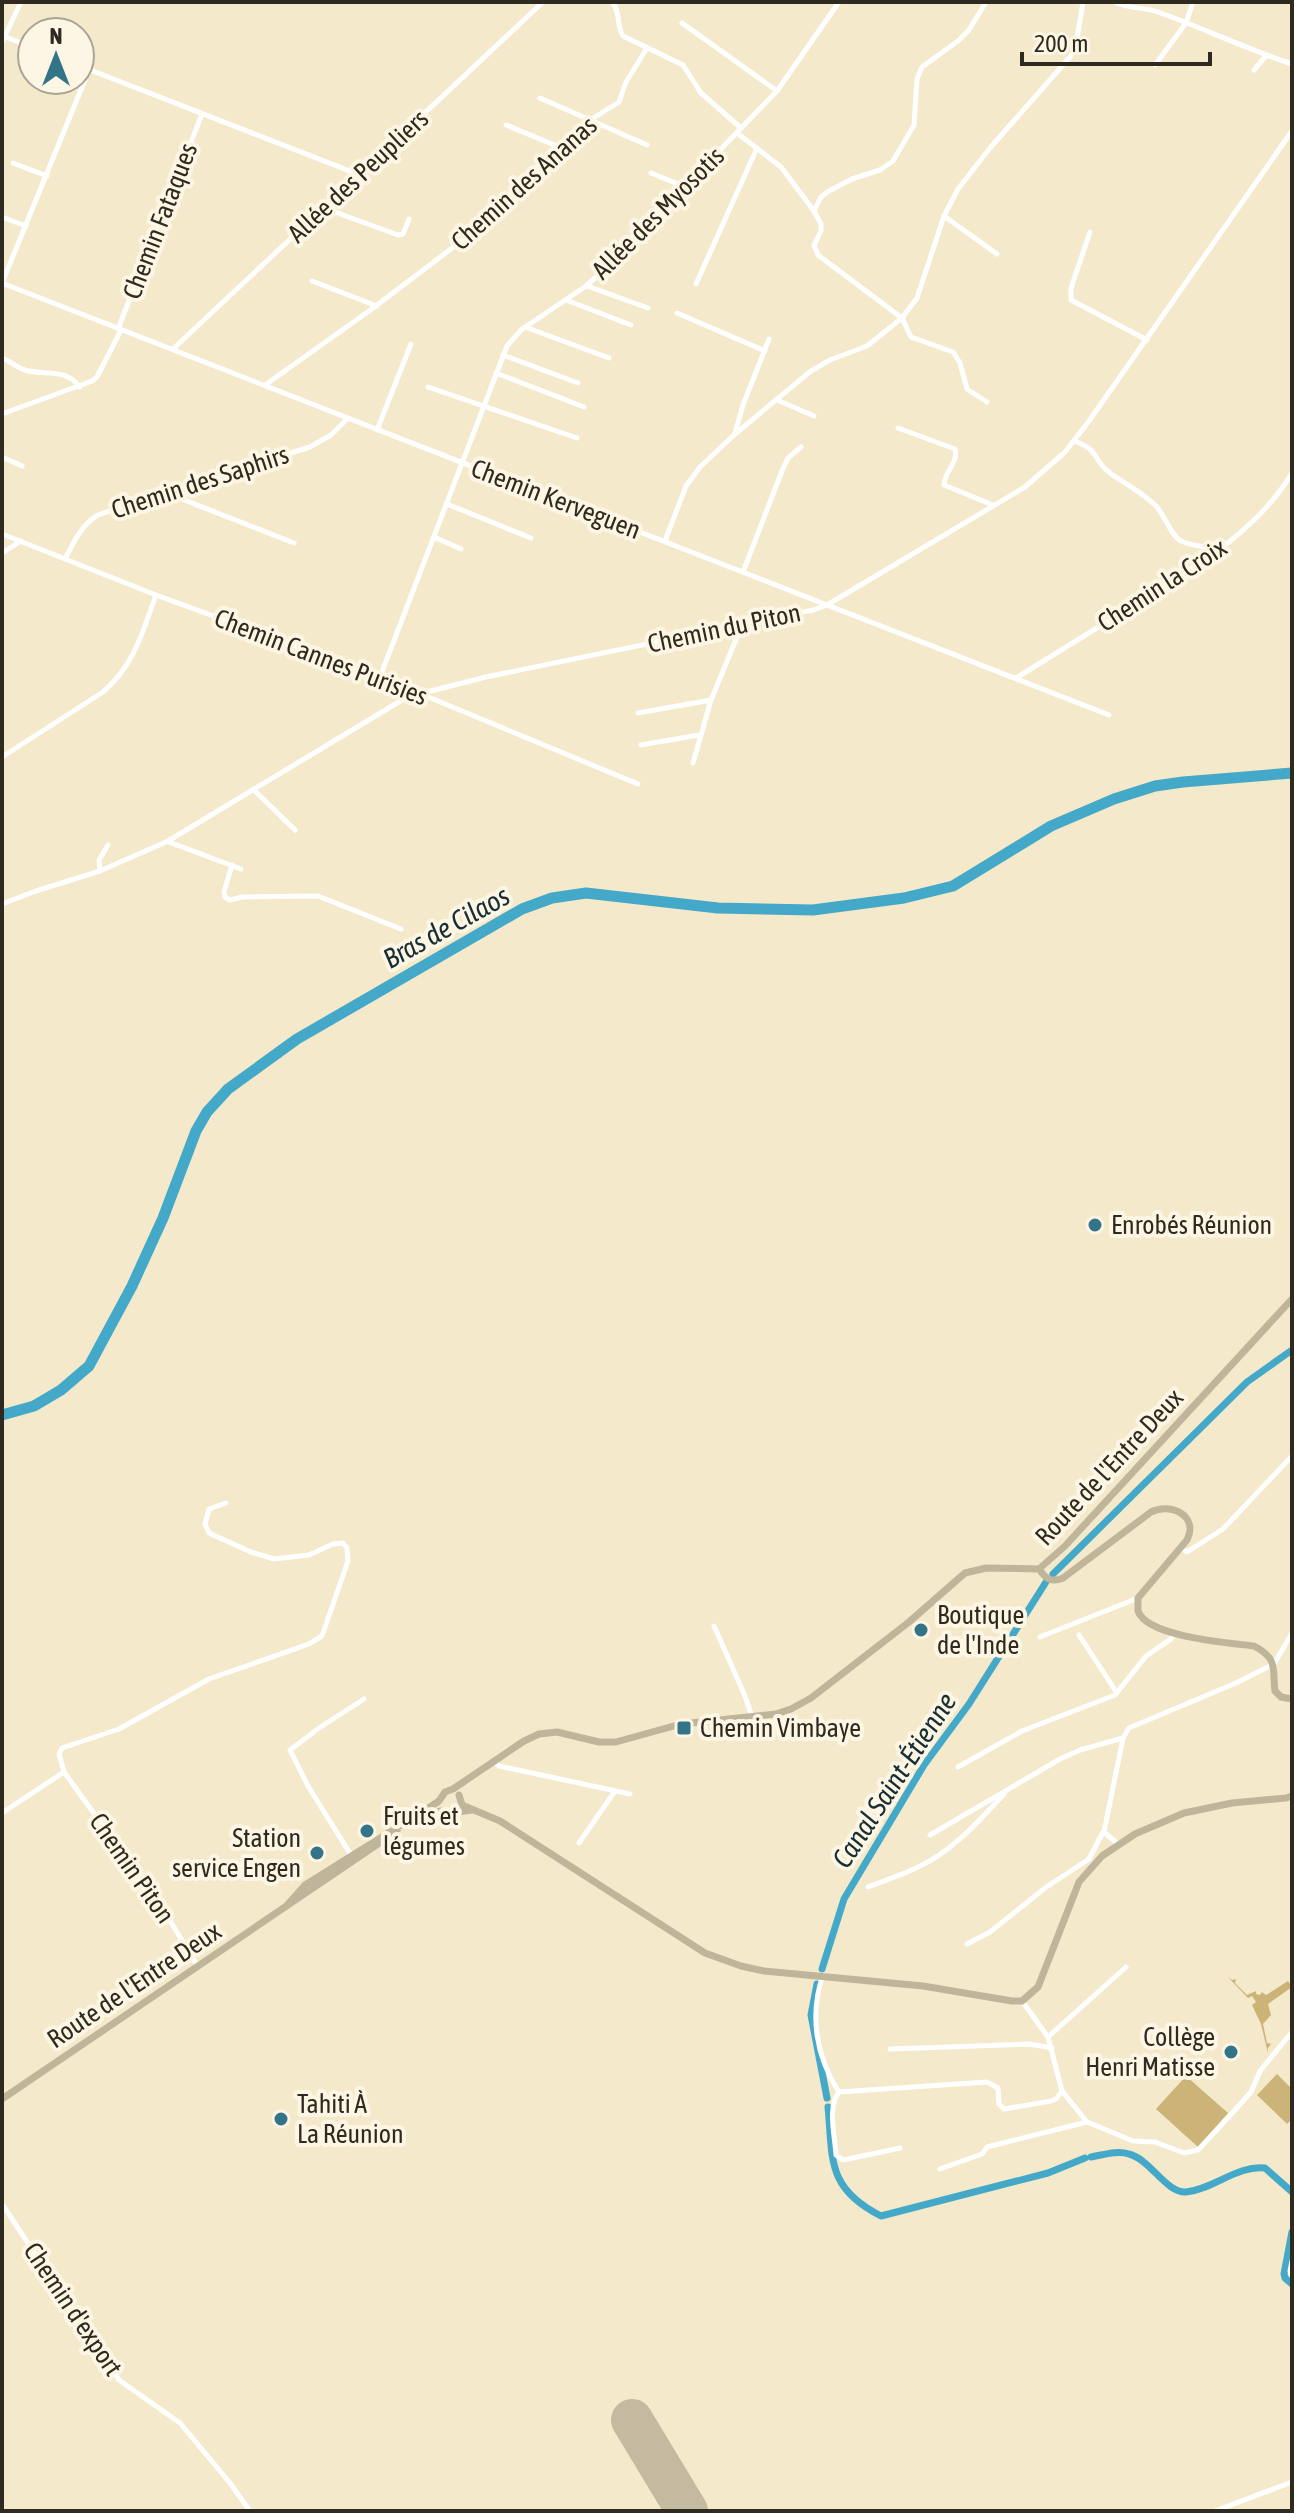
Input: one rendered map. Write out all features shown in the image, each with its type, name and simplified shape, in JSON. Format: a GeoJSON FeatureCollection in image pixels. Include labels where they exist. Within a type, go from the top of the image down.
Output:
{"type":"FeatureCollection","features":[{"type":"Feature","properties":{"kind":"main road","name":"Route de l'Entre Deux"},"geometry":{"type":"LineString","coordinates":[[448,1791],[524,1741],[547,1732],[599,1742],[616,1742],[681,1724],[752,1717],[791,1709],[811,1698],[909,1622],[965,1573],[986,1568],[1039,1569],[1060,1552],[1292,1299]]}},
{"type":"Feature","properties":{"kind":"main road"},"geometry":{"type":"LineString","coordinates":[[1039,1569],[1046,1578],[1063,1578],[1140,1520],[1163,1507],[1177,1510],[1191,1524],[1192,1531],[1138,1598],[1138,1610],[1146,1620],[1174,1634],[1254,1646],[1268,1655],[1274,1664],[1275,1691],[1281,1697],[1292,1699]]}},
{"type":"Feature","properties":{"kind":"main road"},"geometry":{"type":"LineString","coordinates":[[456,1811],[463,1782]]}},
{"type":"Feature","properties":{"kind":"main road"},"geometry":{"type":"LineString","coordinates":[[473,1811],[448,1791],[442,1794],[439,1801],[443,1811],[473,1811],[500,1821],[705,1953],[741,1966],[764,1971],[923,1986],[999,2000],[1022,2001],[1038,1987],[1079,1882],[1102,1856],[1157,1823],[1184,1813],[1232,1803],[1292,1796]]}},
{"type":"Feature","properties":{"kind":"main road","name":"Route de l'Entre Deux"},"geometry":{"type":"LineString","coordinates":[[288,1904],[305,1885],[439,1801]]}},
{"type":"Feature","properties":{"kind":"main road","name":"Route de l'Entre Deux"},"geometry":{"type":"LineString","coordinates":[[2,2099],[401,1829],[422,1817],[443,1811]]}},
{"type":"Feature","properties":{"kind":"street"},"geometry":{"type":"LineString","coordinates":[[3,38],[21,2]]}},
{"type":"Feature","properties":{"kind":"street","name":"Allée des Peupliers"},"geometry":{"type":"LineString","coordinates":[[173,350],[543,2]]}},
{"type":"Feature","properties":{"kind":"street"},"geometry":{"type":"LineString","coordinates":[[612,2],[617,7],[621,34],[683,65],[701,93],[781,167],[821,224],[814,245],[815,252],[902,318],[911,337],[953,352],[960,363],[967,389],[987,402]]}},
{"type":"Feature","properties":{"kind":"street","name":"Allée des Myosotis"},"geometry":{"type":"LineString","coordinates":[[380,677],[503,355],[513,338],[586,286],[627,250],[670,198],[777,91],[839,2]]}},
{"type":"Feature","properties":{"kind":"street"},"geometry":{"type":"LineString","coordinates":[[814,211],[821,197],[829,191],[880,170],[893,161],[914,125],[917,79],[922,67],[964,35],[986,2]]}},
{"type":"Feature","properties":{"kind":"street"},"geometry":{"type":"LineString","coordinates":[[665,541],[686,486],[700,467],[735,434],[811,371],[867,346],[902,318],[917,298],[944,216],[968,175],[1070,57],[1076,45],[1083,2]]}},
{"type":"Feature","properties":{"kind":"street"},"geometry":{"type":"LineString","coordinates":[[1115,2],[1153,10],[1292,64]]}},
{"type":"Feature","properties":{"kind":"street"},"geometry":{"type":"LineString","coordinates":[[1155,65],[1186,23],[1193,2]]}},
{"type":"Feature","properties":{"kind":"street"},"geometry":{"type":"LineString","coordinates":[[682,23],[777,91]]}},
{"type":"Feature","properties":{"kind":"street","name":"Chemin des Ananas"},"geometry":{"type":"LineString","coordinates":[[264,386],[377,306],[488,221],[522,180],[592,119],[619,102],[626,82],[647,48]]}},
{"type":"Feature","properties":{"kind":"street"},"geometry":{"type":"LineString","coordinates":[[1254,70],[1266,56]]}},
{"type":"Feature","properties":{"kind":"street"},"geometry":{"type":"LineString","coordinates":[[96,73],[360,175]]}},
{"type":"Feature","properties":{"kind":"street"},"geometry":{"type":"LineString","coordinates":[[2,283],[79,96]]}},
{"type":"Feature","properties":{"kind":"street"},"geometry":{"type":"LineString","coordinates":[[540,98],[647,145]]}},
{"type":"Feature","properties":{"kind":"street","name":"Chemin Fataques"},"geometry":{"type":"LineString","coordinates":[[80,387],[97,377],[120,329],[202,114]]}},
{"type":"Feature","properties":{"kind":"street"},"geometry":{"type":"LineString","coordinates":[[506,125],[559,147]]}},
{"type":"Feature","properties":{"kind":"street","name":"Chemin du Piton"},"geometry":{"type":"LineString","coordinates":[[2,904],[100,871],[168,841],[407,697],[486,677],[798,614],[827,605],[994,506],[1037,478],[1074,441],[1292,131]]}},
{"type":"Feature","properties":{"kind":"street"},"geometry":{"type":"LineString","coordinates":[[696,284],[757,148]]}},
{"type":"Feature","properties":{"kind":"street"},"geometry":{"type":"LineString","coordinates":[[13,163],[47,176]]}},
{"type":"Feature","properties":{"kind":"street"},"geometry":{"type":"LineString","coordinates":[[651,173],[683,186]]}},
{"type":"Feature","properties":{"kind":"street"},"geometry":{"type":"LineString","coordinates":[[324,208],[398,235],[403,234],[409,219]]}},
{"type":"Feature","properties":{"kind":"street"},"geometry":{"type":"LineString","coordinates":[[944,216],[997,254]]}},
{"type":"Feature","properties":{"kind":"street"},"geometry":{"type":"LineString","coordinates":[[2,217],[26,226]]}},
{"type":"Feature","properties":{"kind":"street"},"geometry":{"type":"LineString","coordinates":[[1090,232],[1070,293],[1071,300],[1147,340]]}},
{"type":"Feature","properties":{"kind":"street"},"geometry":{"type":"LineString","coordinates":[[312,281],[377,306]]}},
{"type":"Feature","properties":{"kind":"street","name":"Chemin Kerveguen"},"geometry":{"type":"LineString","coordinates":[[2,283],[1109,715]]}},
{"type":"Feature","properties":{"kind":"street"},"geometry":{"type":"LineString","coordinates":[[586,286],[648,308]]}},
{"type":"Feature","properties":{"kind":"street"},"geometry":{"type":"LineString","coordinates":[[565,300],[631,325]]}},
{"type":"Feature","properties":{"kind":"street"},"geometry":{"type":"LineString","coordinates":[[677,313],[765,351]]}},
{"type":"Feature","properties":{"kind":"street"},"geometry":{"type":"LineString","coordinates":[[525,327],[609,358]]}},
{"type":"Feature","properties":{"kind":"street"},"geometry":{"type":"LineString","coordinates":[[735,434],[769,339]]}},
{"type":"Feature","properties":{"kind":"street"},"geometry":{"type":"LineString","coordinates":[[377,430],[411,344]]}},
{"type":"Feature","properties":{"kind":"street"},"geometry":{"type":"LineString","coordinates":[[503,355],[578,383]]}},
{"type":"Feature","properties":{"kind":"street"},"geometry":{"type":"LineString","coordinates":[[2,358],[23,370],[62,375],[75,380],[80,387],[2,414]]}},
{"type":"Feature","properties":{"kind":"street"},"geometry":{"type":"LineString","coordinates":[[496,373],[584,407]]}},
{"type":"Feature","properties":{"kind":"street"},"geometry":{"type":"LineString","coordinates":[[428,387],[577,438]]}},
{"type":"Feature","properties":{"kind":"street"},"geometry":{"type":"LineString","coordinates":[[777,400],[814,416]]}},
{"type":"Feature","properties":{"kind":"street","name":"Chemin des Saphirs"},"geometry":{"type":"LineString","coordinates":[[65,559],[88,521],[98,515],[310,447],[331,435],[348,418]]}},
{"type":"Feature","properties":{"kind":"street"},"geometry":{"type":"LineString","coordinates":[[898,428],[955,449],[956,456],[944,485],[994,506]]}},
{"type":"Feature","properties":{"kind":"street"},"geometry":{"type":"LineString","coordinates":[[1074,441],[1093,449],[1102,466],[1157,507],[1174,536],[1218,551]]}},
{"type":"Feature","properties":{"kind":"street"},"geometry":{"type":"LineString","coordinates":[[743,572],[788,458],[801,447]]}},
{"type":"Feature","properties":{"kind":"street"},"geometry":{"type":"LineString","coordinates":[[2,457],[22,466]]}},
{"type":"Feature","properties":{"kind":"street","name":"Chemin la Croix"},"geometry":{"type":"LineString","coordinates":[[1015,678],[1218,551],[1267,509],[1292,473]]}},
{"type":"Feature","properties":{"kind":"street"},"geometry":{"type":"LineString","coordinates":[[164,492],[294,543]]}},
{"type":"Feature","properties":{"kind":"street"},"geometry":{"type":"LineString","coordinates":[[447,504],[531,538]]}},
{"type":"Feature","properties":{"kind":"street","name":"Chemin Cannes Purisies"},"geometry":{"type":"LineString","coordinates":[[2,534],[156,595],[380,677],[638,784]]}},
{"type":"Feature","properties":{"kind":"street"},"geometry":{"type":"LineString","coordinates":[[434,537],[461,549]]}},
{"type":"Feature","properties":{"kind":"street"},"geometry":{"type":"LineString","coordinates":[[2,553],[21,541]]}},
{"type":"Feature","properties":{"kind":"street"},"geometry":{"type":"LineString","coordinates":[[2,757],[116,681],[134,654],[156,595]]}},
{"type":"Feature","properties":{"kind":"street"},"geometry":{"type":"LineString","coordinates":[[693,763],[711,700],[743,625]]}},
{"type":"Feature","properties":{"kind":"street"},"geometry":{"type":"LineString","coordinates":[[638,713],[711,700]]}},
{"type":"Feature","properties":{"kind":"street"},"geometry":{"type":"LineString","coordinates":[[641,745],[699,735]]}},
{"type":"Feature","properties":{"kind":"street"},"geometry":{"type":"LineString","coordinates":[[253,789],[295,830]]}},
{"type":"Feature","properties":{"kind":"street"},"geometry":{"type":"LineString","coordinates":[[168,841],[241,869]]}},
{"type":"Feature","properties":{"kind":"street"},"geometry":{"type":"LineString","coordinates":[[100,871],[99,860],[108,845]]}},
{"type":"Feature","properties":{"kind":"street"},"geometry":{"type":"LineString","coordinates":[[232,865],[224,892],[230,900],[242,897],[318,896],[401,929]]}},
{"type":"Feature","properties":{"kind":"street"},"geometry":{"type":"LineString","coordinates":[[1181,1548],[1187,1552],[1223,1529],[1292,1456]]}},
{"type":"Feature","properties":{"kind":"street"},"geometry":{"type":"LineString","coordinates":[[2,1813],[64,1772],[59,1754],[62,1748],[119,1729],[209,1679],[309,1644],[322,1636],[348,1561],[347,1548],[343,1543],[298,1557],[274,1559],[251,1552],[209,1533],[205,1524],[209,1509],[226,1503]]}},
{"type":"Feature","properties":{"kind":"street"},"geometry":{"type":"LineString","coordinates":[[1040,1637],[1138,1598]]}},
{"type":"Feature","properties":{"kind":"street"},"geometry":{"type":"LineString","coordinates":[[714,1626],[752,1717]]}},
{"type":"Feature","properties":{"kind":"street"},"geometry":{"type":"LineString","coordinates":[[967,1944],[990,1932],[1045,1888],[1089,1859],[1104,1832],[1123,1738],[1133,1725],[1274,1664],[1292,1633]]}},
{"type":"Feature","properties":{"kind":"street"},"geometry":{"type":"LineString","coordinates":[[958,1767],[1022,1731],[1117,1693],[1146,1656],[1174,1634]]}},
{"type":"Feature","properties":{"kind":"street"},"geometry":{"type":"LineString","coordinates":[[1079,1635],[1117,1693]]}},
{"type":"Feature","properties":{"kind":"street"},"geometry":{"type":"LineString","coordinates":[[351,1855],[308,1786],[290,1750],[364,1699]]}},
{"type":"Feature","properties":{"kind":"street"},"geometry":{"type":"LineString","coordinates":[[930,1835],[1060,1759],[1123,1738]]}},
{"type":"Feature","properties":{"kind":"street"},"geometry":{"type":"LineString","coordinates":[[494,1761],[499,1766],[630,1794]]}},
{"type":"Feature","properties":{"kind":"street","name":"Chemin Piton"},"geometry":{"type":"LineString","coordinates":[[64,1772],[161,1906],[197,1965]]}},
{"type":"Feature","properties":{"kind":"street"},"geometry":{"type":"LineString","coordinates":[[868,1887],[919,1867],[949,1847],[966,1835],[1009,1788]]}},
{"type":"Feature","properties":{"kind":"street"},"geometry":{"type":"LineString","coordinates":[[579,1843],[615,1791]]}},
{"type":"Feature","properties":{"kind":"street"},"geometry":{"type":"LineString","coordinates":[[1104,1832],[1118,1844]]}},
{"type":"Feature","properties":{"kind":"street"},"geometry":{"type":"LineString","coordinates":[[1048,2037],[1126,1967]]}},
{"type":"Feature","properties":{"kind":"street"},"geometry":{"type":"LineString","coordinates":[[823,1975],[815,2020],[817,2037],[828,2071],[839,2092]]}},
{"type":"Feature","properties":{"kind":"street"},"geometry":{"type":"LineString","coordinates":[[1022,2001],[1053,2048],[1062,2091],[1087,2122],[1133,2141],[1155,2142],[1184,2153],[1198,2150],[1251,2092],[1260,2071],[1292,2032]]}},
{"type":"Feature","properties":{"kind":"street"},"geometry":{"type":"LineString","coordinates":[[890,2049],[1029,2044],[1053,2048]]}},
{"type":"Feature","properties":{"kind":"street"},"geometry":{"type":"LineString","coordinates":[[900,2148],[843,2160],[836,2155],[833,2107],[834,2098],[839,2092],[987,2082],[998,2088],[999,2104],[1004,2109],[1051,2101],[1062,2091]]}},
{"type":"Feature","properties":{"kind":"street"},"geometry":{"type":"LineString","coordinates":[[940,2169],[982,2154],[987,2147],[1087,2122]]}},
{"type":"Feature","properties":{"kind":"street","name":"Chemin d'export"},"geometry":{"type":"LineString","coordinates":[[2,2204],[119,2380],[180,2423],[250,2511]]}},
{"type":"Feature","properties":{"kind":"street"},"geometry":{"type":"LineString","coordinates":[[1292,2261],[1292,2276]]}},
{"type":"Feature","properties":{"kind":"street"},"geometry":{"type":"LineString","coordinates":[[1215,2511],[1292,2482]]}},
{"type":"Feature","properties":{"kind":"shaded area"},"geometry":{"type":"Polygon","coordinates":[[[1228,1977],[1236,1979],[1235,1983],[1247,1995],[1256,1991],[1256,1994],[1262,1992],[1266,1995],[1288,1981],[1292,1987],[1268,2004],[1271,2015],[1263,2024],[1267,2043],[1271,2044],[1268,2053],[1261,2024],[1252,2005],[1256,2002],[1252,1996],[1248,1998],[1228,1977]]]}},
{"type":"Feature","properties":{"kind":"shaded area"},"geometry":{"type":"Polygon","coordinates":[[[1277,2074],[1292,2089],[1292,2119],[1287,2124],[1257,2095],[1277,2074]]]}},
{"type":"Feature","properties":{"kind":"shaded area"},"geometry":{"type":"Polygon","coordinates":[[[1186,2076],[1228,2113],[1198,2147],[1156,2109],[1186,2076]]]}},
{"type":"Feature","properties":{"kind":"waterway","name":"Bras de Cilaos"},"geometry":{"type":"LineString","coordinates":[[2,1415],[34,1406],[61,1390],[89,1366],[132,1286],[163,1218],[196,1131],[207,1112],[228,1089],[297,1039],[522,909],[552,898],[586,893],[718,908],[813,910],[904,898],[953,886],[1051,826],[1114,799],[1155,786],[1292,773]]}},
{"type":"Feature","properties":{"kind":"waterway","name":"Canal Saint-Étienne"},"geometry":{"type":"LineString","coordinates":[[1053,1574],[1247,1382],[1292,1350]]}},
{"type":"Feature","properties":{"kind":"waterway","name":"Canal Saint-Étienne"},"geometry":{"type":"LineString","coordinates":[[822,1969],[844,1899],[924,1765],[969,1704],[1046,1582]]}},
{"type":"Feature","properties":{"kind":"waterway","name":"Canal Saint-Étienne"},"geometry":{"type":"LineString","coordinates":[[817,1984],[811,2015],[827,2098]]}},
{"type":"Feature","properties":{"kind":"waterway","name":"Canal Saint-Étienne"},"geometry":{"type":"LineString","coordinates":[[828,2107],[832,2157],[841,2183],[863,2205],[881,2216],[1048,2173],[1085,2158]]}},
{"type":"Feature","properties":{"kind":"waterway","name":"Canal Saint-Étienne"},"geometry":{"type":"LineString","coordinates":[[1091,2157],[1129,2154],[1144,2162],[1172,2187],[1186,2192],[1206,2187],[1235,2173],[1265,2168],[1292,2192]]}},
{"type":"Feature","properties":{"kind":"waterway","name":"Canal Saint-Étienne"},"geometry":{"type":"LineString","coordinates":[[1292,2232],[1284,2274],[1292,2284]]}},
{"type":"Feature","properties":{"kind":"runway"},"geometry":{"type":"LineString","coordinates":[[632,2420],[687,2511]]}},
{"type":"Feature","properties":{"kind":"place","name":"Enrobés Réunion"},"geometry":{"type":"Point","coordinates":[1095,1225]}},
{"type":"Feature","properties":{"kind":"place","name":"Boutique de l'Inde"},"geometry":{"type":"Point","coordinates":[921,1630]}},
{"type":"Feature","properties":{"kind":"place","name":"Chemin Vimbaye"},"geometry":{"type":"Point","coordinates":[684,1728]}},
{"type":"Feature","properties":{"kind":"place","name":"Fruits et légumes"},"geometry":{"type":"Point","coordinates":[367,1831]}},
{"type":"Feature","properties":{"kind":"place","name":"Station service Engen"},"geometry":{"type":"Point","coordinates":[317,1853]}},
{"type":"Feature","properties":{"kind":"place","name":"Collège Henri Matisse"},"geometry":{"type":"Point","coordinates":[1231,2052]}},
{"type":"Feature","properties":{"kind":"place","name":"Tahiti À La Réunion"},"geometry":{"type":"Point","coordinates":[281,2119]}}]}
